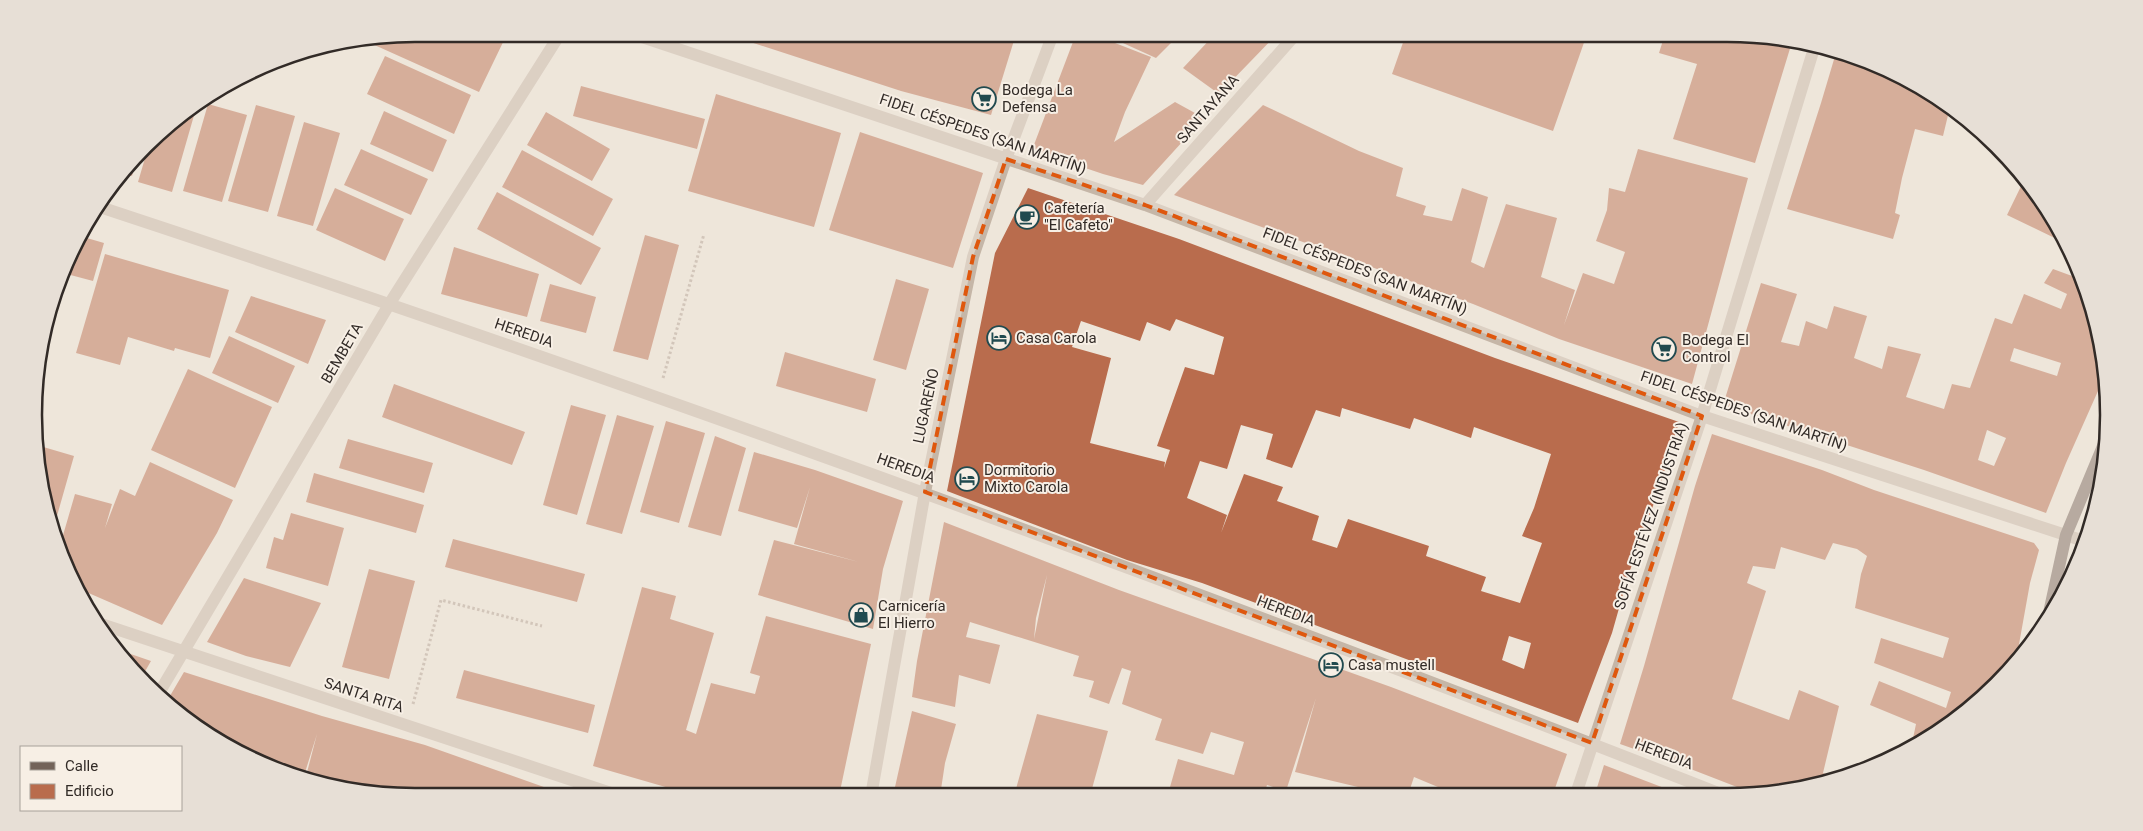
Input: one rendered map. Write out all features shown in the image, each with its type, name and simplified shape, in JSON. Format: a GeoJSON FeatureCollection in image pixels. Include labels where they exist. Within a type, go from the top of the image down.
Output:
{"type":"FeatureCollection","features":[{"type":"Feature","properties":{"kind":"main road"},"geometry":{"type":"LineString","coordinates":[[2052,601],[2066,535],[2098,459]]}},
{"type":"Feature","properties":{"kind":"street","name":"BEMBETA"},"geometry":{"type":"LineString","coordinates":[[162,688],[390,303],[555,42]]}},
{"type":"Feature","properties":{"kind":"street","name":"FIDEL CÉSPEDES (SAN MARTÍN)"},"geometry":{"type":"LineString","coordinates":[[657,42],[1145,205],[1702,416],[2079,539]]}},
{"type":"Feature","properties":{"kind":"street","name":"LUGAREÑO"},"geometry":{"type":"LineString","coordinates":[[872,788],[925,492],[973,257],[1006,159],[1050,42]]}},
{"type":"Feature","properties":{"kind":"street","name":"SANTAYANA"},"geometry":{"type":"LineString","coordinates":[[1145,205],[1289,42]]}},
{"type":"Feature","properties":{"kind":"street","name":"SOFÍA ESTÉVEZ (INDUSTRIA)"},"geometry":{"type":"LineString","coordinates":[[1578,788],[1702,416],[1813,53]]}},
{"type":"Feature","properties":{"kind":"street","name":"HEREDIA"},"geometry":{"type":"LineString","coordinates":[[105,209],[390,303],[925,492],[1592,743],[1706,788]]}},
{"type":"Feature","properties":{"kind":"street","name":"SANTA RITA"},"geometry":{"type":"LineString","coordinates":[[107,626],[596,788]]}},
{"type":"Feature","properties":{"kind":"path"},"geometry":{"type":"LineString","coordinates":[[657,398],[704,234]]}},
{"type":"Feature","properties":{"kind":"path"},"geometry":{"type":"LineString","coordinates":[[407,726],[441,600],[542,626]]}},
{"type":"Feature","properties":{"kind":"highlighted area"},"geometry":{"type":"Polygon","coordinates":[[[1006,159],[1145,205],[1702,416],[1592,743],[925,492],[973,257],[1006,159]]]}},
{"type":"Feature","properties":{"kind":"building"},"geometry":{"type":"Polygon","coordinates":[[[416,42],[503,42],[479,92],[375,45],[416,42]]]}},
{"type":"Feature","properties":{"kind":"building"},"geometry":{"type":"Polygon","coordinates":[[[751,42],[1014,42],[991,115],[901,91],[751,42]]]}},
{"type":"Feature","properties":{"kind":"building"},"geometry":{"type":"Polygon","coordinates":[[[1073,42],[1113,42],[1151,57],[1125,112],[1114,142],[1175,102],[1204,118],[1143,185],[1103,174],[1032,150],[1073,42]]]}},
{"type":"Feature","properties":{"kind":"building"},"geometry":{"type":"Polygon","coordinates":[[[1121,42],[1172,42],[1156,58],[1121,42]]]}},
{"type":"Feature","properties":{"kind":"building"},"geometry":{"type":"Polygon","coordinates":[[[1207,42],[1269,42],[1219,94],[1183,68],[1207,42]]]}},
{"type":"Feature","properties":{"kind":"building"},"geometry":{"type":"Polygon","coordinates":[[[1403,42],[1584,42],[1553,131],[1392,74],[1403,42]]]}},
{"type":"Feature","properties":{"kind":"building"},"geometry":{"type":"Polygon","coordinates":[[[1662,42],[1752,43],[1790,48],[1755,163],[1673,139],[1697,64],[1659,53],[1662,42]]]}},
{"type":"Feature","properties":{"kind":"building"},"geometry":{"type":"Polygon","coordinates":[[[385,56],[471,95],[454,134],[367,94],[385,56]]]}},
{"type":"Feature","properties":{"kind":"building"},"geometry":{"type":"Polygon","coordinates":[[[1834,58],[1892,81],[1914,92],[1948,115],[1943,136],[1915,129],[1895,213],[1900,215],[1893,239],[1787,209],[1834,58]]]}},
{"type":"Feature","properties":{"kind":"building"},"geometry":{"type":"Polygon","coordinates":[[[581,86],[705,119],[697,149],[573,116],[581,86]]]}},
{"type":"Feature","properties":{"kind":"building"},"geometry":{"type":"Polygon","coordinates":[[[716,94],[841,133],[814,227],[688,191],[716,94]]]}},
{"type":"Feature","properties":{"kind":"building"},"geometry":{"type":"Polygon","coordinates":[[[208,105],[247,115],[222,202],[183,191],[208,105]]]}},
{"type":"Feature","properties":{"kind":"building"},"geometry":{"type":"Polygon","coordinates":[[[256,105],[295,116],[268,212],[228,201],[256,105]]]}},
{"type":"Feature","properties":{"kind":"building"},"geometry":{"type":"Polygon","coordinates":[[[1263,105],[1359,151],[1403,168],[1396,196],[1426,206],[1423,215],[1452,221],[1462,188],[1488,197],[1471,262],[1484,268],[1506,204],[1557,218],[1541,277],[1575,290],[1564,325],[1583,273],[1614,284],[1625,252],[1596,241],[1607,210],[1609,188],[1625,192],[1638,149],[1748,178],[1692,384],[1559,339],[1473,304],[1174,195],[1263,105]]]}},
{"type":"Feature","properties":{"kind":"building"},"geometry":{"type":"Polygon","coordinates":[[[384,111],[447,140],[433,172],[370,144],[384,111]]]}},
{"type":"Feature","properties":{"kind":"building"},"geometry":{"type":"Polygon","coordinates":[[[546,112],[610,149],[592,181],[527,145],[546,112]]]}},
{"type":"Feature","properties":{"kind":"building"},"geometry":{"type":"Polygon","coordinates":[[[194,116],[172,192],[138,182],[144,160],[170,135],[194,116]]]}},
{"type":"Feature","properties":{"kind":"building"},"geometry":{"type":"Polygon","coordinates":[[[304,122],[340,133],[313,226],[277,216],[304,122]]]}},
{"type":"Feature","properties":{"kind":"building"},"geometry":{"type":"Polygon","coordinates":[[[860,132],[983,173],[953,268],[829,230],[860,132]]]}},
{"type":"Feature","properties":{"kind":"building"},"geometry":{"type":"Polygon","coordinates":[[[361,149],[428,179],[411,215],[344,185],[361,149]]]}},
{"type":"Feature","properties":{"kind":"building"},"geometry":{"type":"Polygon","coordinates":[[[522,150],[613,199],[593,236],[502,187],[522,150]]]}},
{"type":"Feature","properties":{"kind":"building"},"geometry":{"type":"Polygon","coordinates":[[[2021,186],[2038,208],[2056,239],[2007,215],[2021,186]]]}},
{"type":"Feature","properties":{"kind":"building"},"geometry":{"type":"Polygon","coordinates":[[[335,188],[404,219],[385,261],[316,230],[335,188]]]}},
{"type":"Feature","properties":{"kind":"building"},"geometry":{"type":"Polygon","coordinates":[[[1028,188],[1179,239],[1495,358],[1679,422],[1659,489],[1629,573],[1612,633],[1578,723],[1202,583],[1127,560],[947,491],[995,253],[1028,188]],[[1176,319],[1170,331],[1147,322],[1140,341],[1081,321],[1072,347],[1111,358],[1090,443],[1165,462],[1164,468],[1170,450],[1157,446],[1185,367],[1214,375],[1224,337],[1176,319]],[[1342,408],[1340,417],[1316,410],[1292,468],[1266,459],[1273,434],[1241,425],[1227,469],[1200,461],[1187,498],[1227,515],[1221,533],[1244,474],[1283,487],[1277,501],[1319,516],[1312,540],[1337,548],[1348,519],[1429,546],[1426,556],[1486,577],[1481,591],[1520,603],[1542,543],[1522,536],[1534,508],[1551,454],[1474,427],[1471,438],[1414,418],[1410,429],[1342,408]],[[1509,636],[1502,660],[1524,669],[1531,643],[1509,636]]]}},
{"type":"Feature","properties":{"kind":"building"},"geometry":{"type":"Polygon","coordinates":[[[497,192],[601,248],[581,285],[477,229],[497,192]]]}},
{"type":"Feature","properties":{"kind":"building"},"geometry":{"type":"Polygon","coordinates":[[[645,235],[679,245],[648,360],[613,351],[645,235]]]}},
{"type":"Feature","properties":{"kind":"building"},"geometry":{"type":"Polygon","coordinates":[[[87,238],[104,243],[93,281],[70,275],[87,238]]]}},
{"type":"Feature","properties":{"kind":"building"},"geometry":{"type":"Polygon","coordinates":[[[454,247],[539,274],[527,317],[441,294],[454,247]]]}},
{"type":"Feature","properties":{"kind":"building"},"geometry":{"type":"Polygon","coordinates":[[[105,254],[229,290],[210,358],[175,348],[174,351],[128,337],[120,365],[76,353],[105,254]]]}},
{"type":"Feature","properties":{"kind":"building"},"geometry":{"type":"Polygon","coordinates":[[[2053,269],[2073,276],[2088,319],[2100,387],[2046,513],[1924,470],[1723,405],[1761,283],[1797,294],[1781,342],[1799,346],[1806,321],[1827,329],[1834,306],[1867,316],[1854,358],[1882,369],[1888,346],[1921,354],[1906,397],[1944,409],[1952,384],[1970,388],[1995,318],[2012,324],[2024,294],[2061,309],[2067,294],[2044,283],[2053,269]],[[2014,348],[2010,361],[2057,376],[2061,363],[2014,348]],[[1987,430],[1978,460],[1994,466],[2006,438],[1987,430]]]}},
{"type":"Feature","properties":{"kind":"building"},"geometry":{"type":"Polygon","coordinates":[[[896,279],[929,289],[906,370],[873,360],[896,279]]]}},
{"type":"Feature","properties":{"kind":"building"},"geometry":{"type":"Polygon","coordinates":[[[550,284],[596,297],[586,333],[540,321],[550,284]]]}},
{"type":"Feature","properties":{"kind":"building"},"geometry":{"type":"Polygon","coordinates":[[[251,296],[326,320],[308,364],[235,332],[251,296]]]}},
{"type":"Feature","properties":{"kind":"building"},"geometry":{"type":"Polygon","coordinates":[[[229,336],[295,366],[278,403],[212,373],[229,336]]]}},
{"type":"Feature","properties":{"kind":"building"},"geometry":{"type":"Polygon","coordinates":[[[785,352],[876,379],[867,412],[776,386],[785,352]]]}},
{"type":"Feature","properties":{"kind":"building"},"geometry":{"type":"Polygon","coordinates":[[[188,369],[272,407],[235,488],[151,450],[188,369]]]}},
{"type":"Feature","properties":{"kind":"building"},"geometry":{"type":"Polygon","coordinates":[[[394,384],[525,432],[512,465],[382,417],[394,384]]]}},
{"type":"Feature","properties":{"kind":"building"},"geometry":{"type":"Polygon","coordinates":[[[571,405],[606,415],[577,515],[543,505],[571,405]]]}},
{"type":"Feature","properties":{"kind":"building"},"geometry":{"type":"Polygon","coordinates":[[[617,415],[654,426],[622,534],[586,524],[617,415]]]}},
{"type":"Feature","properties":{"kind":"building"},"geometry":{"type":"Polygon","coordinates":[[[666,421],[705,433],[679,523],[640,512],[666,421]]]}},
{"type":"Feature","properties":{"kind":"building"},"geometry":{"type":"Polygon","coordinates":[[[1712,434],[2034,543],[2039,550],[2030,583],[2018,649],[1973,696],[1935,726],[1913,740],[1916,724],[1870,705],[1879,681],[1946,708],[1951,692],[1874,663],[1881,638],[1943,658],[1949,638],[1855,608],[1861,574],[1867,556],[1857,549],[1833,543],[1825,560],[1781,547],[1775,569],[1753,566],[1747,583],[1766,591],[1732,699],[1789,720],[1799,690],[1839,706],[1823,773],[1828,775],[1776,785],[1740,788],[1620,744],[1695,486],[1712,434]]]}},
{"type":"Feature","properties":{"kind":"building"},"geometry":{"type":"Polygon","coordinates":[[[715,436],[746,448],[721,536],[688,527],[715,436]]]}},
{"type":"Feature","properties":{"kind":"building"},"geometry":{"type":"Polygon","coordinates":[[[348,439],[433,463],[424,493],[339,468],[348,439]]]}},
{"type":"Feature","properties":{"kind":"building"},"geometry":{"type":"Polygon","coordinates":[[[44,447],[74,456],[57,517],[44,447]]]}},
{"type":"Feature","properties":{"kind":"building"},"geometry":{"type":"Polygon","coordinates":[[[754,452],[815,470],[903,501],[883,569],[873,629],[758,595],[774,540],[859,562],[794,544],[810,487],[797,528],[738,511],[754,452]]]}},
{"type":"Feature","properties":{"kind":"building"},"geometry":{"type":"Polygon","coordinates":[[[150,462],[233,500],[217,533],[162,625],[87,592],[63,537],[75,494],[112,504],[105,528],[120,489],[135,496],[150,462]]]}},
{"type":"Feature","properties":{"kind":"building"},"geometry":{"type":"Polygon","coordinates":[[[314,473],[424,505],[416,533],[306,502],[314,473]]]}},
{"type":"Feature","properties":{"kind":"building"},"geometry":{"type":"Polygon","coordinates":[[[291,513],[344,528],[328,586],[266,568],[274,537],[283,540],[291,513]]]}},
{"type":"Feature","properties":{"kind":"building"},"geometry":{"type":"Polygon","coordinates":[[[944,522],[1119,590],[1391,687],[1567,754],[1555,788],[1440,788],[1414,777],[1410,788],[1361,788],[1295,772],[1316,698],[1287,788],[1276,788],[1267,785],[1266,788],[1174,788],[1170,787],[1178,759],[1234,775],[1244,742],[1211,732],[1203,754],[1155,740],[1162,719],[1122,704],[1131,671],[1122,668],[1109,704],[1089,697],[1094,681],[1073,676],[1079,656],[970,622],[966,637],[1000,645],[990,684],[959,675],[955,707],[912,697],[917,661],[944,522]],[[1047,575],[1036,618],[1034,639],[1047,575]]]}},
{"type":"Feature","properties":{"kind":"building"},"geometry":{"type":"Polygon","coordinates":[[[453,539],[585,574],[577,602],[445,567],[453,539]]]}},
{"type":"Feature","properties":{"kind":"building"},"geometry":{"type":"Polygon","coordinates":[[[369,569],[415,581],[389,679],[342,667],[369,569]]]}},
{"type":"Feature","properties":{"kind":"building"},"geometry":{"type":"Polygon","coordinates":[[[244,578],[321,603],[290,667],[246,656],[207,642],[244,578]]]}},
{"type":"Feature","properties":{"kind":"building"},"geometry":{"type":"Polygon","coordinates":[[[642,587],[676,596],[670,619],[714,633],[686,730],[696,734],[711,683],[755,694],[760,676],[750,673],[766,616],[871,644],[841,788],[669,788],[593,766],[642,587]]]}},
{"type":"Feature","properties":{"kind":"building"},"geometry":{"type":"Polygon","coordinates":[[[129,653],[151,661],[145,672],[129,653]]]}},
{"type":"Feature","properties":{"kind":"building"},"geometry":{"type":"Polygon","coordinates":[[[464,670],[595,705],[588,733],[456,698],[464,670]]]}},
{"type":"Feature","properties":{"kind":"building"},"geometry":{"type":"Polygon","coordinates":[[[184,672],[322,716],[425,745],[547,788],[391,788],[319,776],[307,772],[317,734],[305,772],[273,760],[229,739],[208,726],[170,696],[184,672]]]}},
{"type":"Feature","properties":{"kind":"building"},"geometry":{"type":"Polygon","coordinates":[[[912,711],[956,724],[945,763],[941,788],[895,788],[912,711]]]}},
{"type":"Feature","properties":{"kind":"building"},"geometry":{"type":"Polygon","coordinates":[[[1037,714],[1108,731],[1092,788],[1016,788],[1037,714]]]}},
{"type":"Feature","properties":{"kind":"building"},"geometry":{"type":"Polygon","coordinates":[[[1604,765],[1664,788],[1597,788],[1604,765]]]}},
{"type":"Feature","properties":{"kind":"place","name":"Bodega La Defensa"},"geometry":{"type":"Point","coordinates":[984,99]}},
{"type":"Feature","properties":{"kind":"place","name":"Cafetería \"El Cafeto\""},"geometry":{"type":"Point","coordinates":[1027,217]}},
{"type":"Feature","properties":{"kind":"place","name":"Casa Carola"},"geometry":{"type":"Point","coordinates":[999,338]}},
{"type":"Feature","properties":{"kind":"place","name":"Bodega El Control"},"geometry":{"type":"Point","coordinates":[1664,349]}},
{"type":"Feature","properties":{"kind":"place","name":"Dormitorio Mixto Carola"},"geometry":{"type":"Point","coordinates":[967,479]}},
{"type":"Feature","properties":{"kind":"place","name":"Carnicería El Hierro"},"geometry":{"type":"Point","coordinates":[861,615]}},
{"type":"Feature","properties":{"kind":"place","name":"Casa mustell"},"geometry":{"type":"Point","coordinates":[1331,665]}}]}
